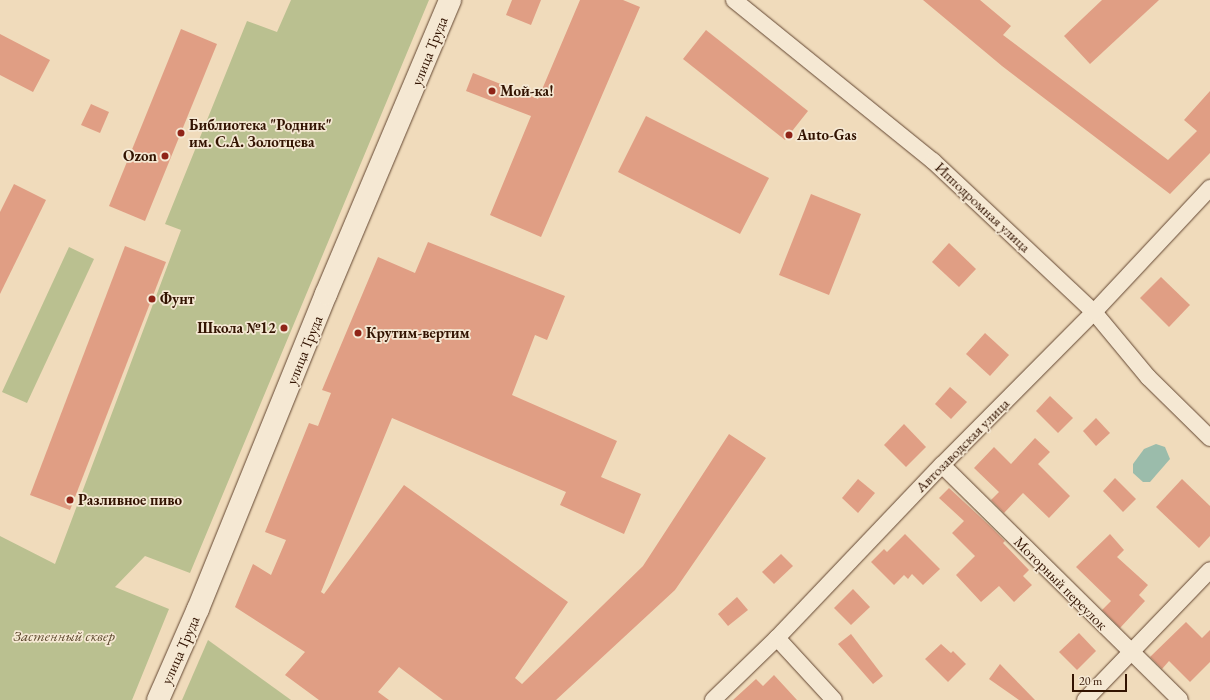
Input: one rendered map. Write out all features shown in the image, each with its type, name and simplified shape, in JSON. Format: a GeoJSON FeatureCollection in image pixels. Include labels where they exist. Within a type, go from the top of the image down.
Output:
{"type":"FeatureCollection","features":[{"type":"Feature","properties":{"kind":"main road","name":"улица Труда"},"geometry":{"type":"LineString","coordinates":[[158,700],[201,602],[326,294],[450,0]]}},
{"type":"Feature","properties":{"kind":"street","name":"Ипподромная улица"},"geometry":{"type":"LineString","coordinates":[[734,0],[933,161],[1094,312],[1148,377],[1210,438]]}},
{"type":"Feature","properties":{"kind":"street","name":"Автозаводская улица"},"geometry":{"type":"LineString","coordinates":[[713,700],[777,638],[942,465],[1094,312],[1210,188]]}},
{"type":"Feature","properties":{"kind":"street","name":"Моторный переулок"},"geometry":{"type":"LineString","coordinates":[[942,465],[1180,700]]}},
{"type":"Feature","properties":{"kind":"street"},"geometry":{"type":"LineString","coordinates":[[1085,700],[1210,570]]}},
{"type":"Feature","properties":{"kind":"street"},"geometry":{"type":"LineString","coordinates":[[777,638],[834,700]]}},
{"type":"Feature","properties":{"kind":"green space","name":"Застенный сквер"},"geometry":{"type":"Polygon","coordinates":[[[291,0],[429,0],[190,573],[145,556],[115,587],[169,609],[132,700],[0,700],[0,536],[55,564],[181,230],[165,224],[247,21],[277,32],[291,0]]]}},
{"type":"Feature","properties":{"kind":"green space"},"geometry":{"type":"Polygon","coordinates":[[[69,247],[94,259],[27,403],[2,392],[69,247]]]}},
{"type":"Feature","properties":{"kind":"green space"},"geometry":{"type":"Polygon","coordinates":[[[208,640],[291,700],[182,700],[208,640]]]}},
{"type":"Feature","properties":{"kind":"shaded area"},"geometry":{"type":"Polygon","coordinates":[[[1156,444],[1165,447],[1170,459],[1150,482],[1143,482],[1133,473],[1133,464],[1144,449],[1156,444]]]}},
{"type":"Feature","properties":{"kind":"building"},"geometry":{"type":"Polygon","coordinates":[[[512,0],[541,0],[531,25],[506,15],[512,0]]]}},
{"type":"Feature","properties":{"kind":"building"},"geometry":{"type":"Polygon","coordinates":[[[580,0],[623,0],[640,7],[541,237],[490,215],[531,116],[466,91],[473,73],[538,99],[580,0]]]}},
{"type":"Feature","properties":{"kind":"building"},"geometry":{"type":"Polygon","coordinates":[[[923,0],[980,0],[1011,26],[1003,35],[1168,160],[1197,131],[1184,120],[1210,91],[1210,153],[1170,194],[1002,66],[923,0]]]}},
{"type":"Feature","properties":{"kind":"building"},"geometry":{"type":"Polygon","coordinates":[[[1102,0],[1159,0],[1090,64],[1064,36],[1102,0]]]}},
{"type":"Feature","properties":{"kind":"building"},"geometry":{"type":"Polygon","coordinates":[[[181,29],[217,44],[145,221],[109,206],[181,29]]]}},
{"type":"Feature","properties":{"kind":"building"},"geometry":{"type":"Polygon","coordinates":[[[706,30],[808,111],[785,140],[683,59],[706,30]]]}},
{"type":"Feature","properties":{"kind":"building"},"geometry":{"type":"Polygon","coordinates":[[[0,34],[50,60],[33,92],[0,75],[0,34]]]}},
{"type":"Feature","properties":{"kind":"building"},"geometry":{"type":"Polygon","coordinates":[[[91,104],[109,112],[100,133],[81,125],[91,104]]]}},
{"type":"Feature","properties":{"kind":"building"},"geometry":{"type":"Polygon","coordinates":[[[646,116],[769,178],[740,234],[618,172],[646,116]]]}},
{"type":"Feature","properties":{"kind":"building"},"geometry":{"type":"Polygon","coordinates":[[[14,184],[46,200],[0,294],[0,212],[14,184]]]}},
{"type":"Feature","properties":{"kind":"building"},"geometry":{"type":"Polygon","coordinates":[[[811,194],[861,214],[829,295],[779,275],[811,194]]]}},
{"type":"Feature","properties":{"kind":"building"},"geometry":{"type":"Polygon","coordinates":[[[428,242],[565,296],[547,340],[535,335],[512,395],[617,441],[601,477],[641,494],[624,534],[560,505],[566,492],[392,418],[321,592],[324,594],[404,485],[568,602],[515,678],[522,684],[643,566],[729,434],[766,458],[675,590],[556,700],[443,700],[399,667],[378,692],[389,700],[319,700],[285,675],[305,652],[235,607],[253,564],[271,575],[286,540],[265,532],[309,423],[318,426],[331,393],[322,390],[378,257],[415,273],[428,242]]]}},
{"type":"Feature","properties":{"kind":"building"},"geometry":{"type":"Polygon","coordinates":[[[949,243],[976,269],[959,287],[932,262],[949,243]]]}},
{"type":"Feature","properties":{"kind":"building"},"geometry":{"type":"Polygon","coordinates":[[[125,246],[166,262],[70,510],[30,495],[125,246]]]}},
{"type":"Feature","properties":{"kind":"building"},"geometry":{"type":"Polygon","coordinates":[[[1161,277],[1190,305],[1169,327],[1140,298],[1161,277]]]}},
{"type":"Feature","properties":{"kind":"building"},"geometry":{"type":"Polygon","coordinates":[[[985,333],[1009,355],[990,376],[966,354],[985,333]]]}},
{"type":"Feature","properties":{"kind":"building"},"geometry":{"type":"Polygon","coordinates":[[[950,387],[967,402],[951,419],[935,404],[950,387]]]}},
{"type":"Feature","properties":{"kind":"building"},"geometry":{"type":"Polygon","coordinates":[[[1050,396],[1073,418],[1058,433],[1036,411],[1050,396]]]}},
{"type":"Feature","properties":{"kind":"building"},"geometry":{"type":"Polygon","coordinates":[[[1096,418],[1110,433],[1096,446],[1083,431],[1096,418]]]}},
{"type":"Feature","properties":{"kind":"building"},"geometry":{"type":"Polygon","coordinates":[[[904,424],[926,447],[906,467],[884,445],[904,424]]]}},
{"type":"Feature","properties":{"kind":"building"},"geometry":{"type":"Polygon","coordinates":[[[1035,438],[1050,452],[1038,464],[1070,496],[1049,518],[1023,493],[1004,513],[991,500],[999,492],[974,468],[994,447],[1011,464],[1035,438]]]}},
{"type":"Feature","properties":{"kind":"building"},"geometry":{"type":"Polygon","coordinates":[[[1115,478],[1136,499],[1123,512],[1103,491],[1115,478]]]}},
{"type":"Feature","properties":{"kind":"building"},"geometry":{"type":"Polygon","coordinates":[[[858,479],[875,493],[858,513],[842,498],[858,479]]]}},
{"type":"Feature","properties":{"kind":"building"},"geometry":{"type":"Polygon","coordinates":[[[1182,479],[1210,506],[1210,536],[1199,548],[1156,507],[1182,479]]]}},
{"type":"Feature","properties":{"kind":"building"},"geometry":{"type":"Polygon","coordinates":[[[949,488],[1005,541],[1003,543],[1029,570],[1023,576],[1032,585],[1014,602],[999,586],[981,602],[956,575],[975,556],[952,533],[964,521],[939,498],[949,488]]]}},
{"type":"Feature","properties":{"kind":"building"},"geometry":{"type":"Polygon","coordinates":[[[905,534],[940,569],[923,585],[912,574],[908,579],[904,575],[894,585],[871,562],[884,549],[887,552],[905,534]]]}},
{"type":"Feature","properties":{"kind":"building"},"geometry":{"type":"Polygon","coordinates":[[[1110,534],[1124,550],[1117,557],[1148,585],[1139,595],[1145,601],[1120,628],[1102,610],[1111,601],[1076,567],[1110,534]]]}},
{"type":"Feature","properties":{"kind":"building"},"geometry":{"type":"Polygon","coordinates":[[[781,554],[793,566],[774,584],[762,572],[781,554]]]}},
{"type":"Feature","properties":{"kind":"building"},"geometry":{"type":"Polygon","coordinates":[[[853,589],[870,607],[851,625],[834,608],[853,589]]]}},
{"type":"Feature","properties":{"kind":"building"},"geometry":{"type":"Polygon","coordinates":[[[737,597],[748,610],[728,626],[718,614],[737,597]]]}},
{"type":"Feature","properties":{"kind":"building"},"geometry":{"type":"Polygon","coordinates":[[[1186,622],[1202,638],[1210,630],[1210,662],[1190,682],[1169,661],[1162,669],[1150,657],[1186,622]]]}},
{"type":"Feature","properties":{"kind":"building"},"geometry":{"type":"Polygon","coordinates":[[[1079,633],[1096,651],[1077,670],[1059,652],[1079,633]]]}},
{"type":"Feature","properties":{"kind":"building"},"geometry":{"type":"Polygon","coordinates":[[[851,634],[883,676],[873,684],[838,644],[851,634]]]}},
{"type":"Feature","properties":{"kind":"building"},"geometry":{"type":"Polygon","coordinates":[[[941,644],[951,653],[953,651],[966,664],[948,682],[925,659],[941,644]]]}},
{"type":"Feature","properties":{"kind":"building"},"geometry":{"type":"Polygon","coordinates":[[[1000,664],[1035,700],[1019,700],[989,679],[1000,664]]]}},
{"type":"Feature","properties":{"kind":"building"},"geometry":{"type":"Polygon","coordinates":[[[774,675],[797,700],[733,700],[756,679],[763,686],[774,675]]]}},
{"type":"Feature","properties":{"kind":"place","name":"Мой-ка!"},"geometry":{"type":"Point","coordinates":[492,91]}},
{"type":"Feature","properties":{"kind":"place","name":"Библиотека \"Родник\" им. С.А. Золотцева"},"geometry":{"type":"Point","coordinates":[181,133]}},
{"type":"Feature","properties":{"kind":"place","name":"Auto-Gas"},"geometry":{"type":"Point","coordinates":[789,135]}},
{"type":"Feature","properties":{"kind":"place","name":"Ozon"},"geometry":{"type":"Point","coordinates":[165,156]}},
{"type":"Feature","properties":{"kind":"place","name":"Фунт"},"geometry":{"type":"Point","coordinates":[152,299]}},
{"type":"Feature","properties":{"kind":"place","name":"Школа №12"},"geometry":{"type":"Point","coordinates":[284,328]}},
{"type":"Feature","properties":{"kind":"place","name":"Крутим-вертим"},"geometry":{"type":"Point","coordinates":[358,333]}},
{"type":"Feature","properties":{"kind":"place","name":"Разливное пиво"},"geometry":{"type":"Point","coordinates":[70,500]}}]}
